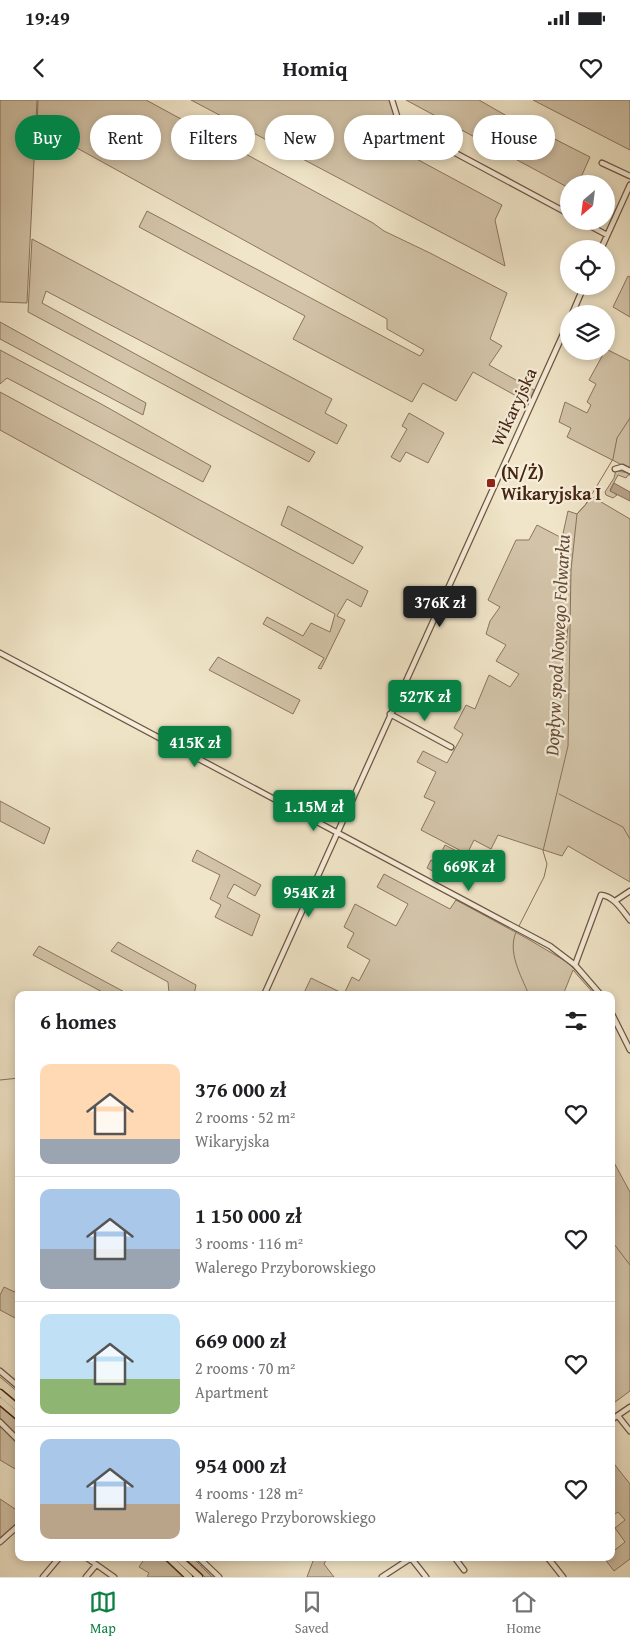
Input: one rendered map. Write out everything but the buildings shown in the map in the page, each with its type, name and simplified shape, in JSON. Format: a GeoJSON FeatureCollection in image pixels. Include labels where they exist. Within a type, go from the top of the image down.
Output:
{"type":"FeatureCollection","features":[{"type":"Feature","properties":{"kind":"highway"},"geometry":{"type":"LineString","coordinates":[[0,1393],[15,1406]]}},
{"type":"Feature","properties":{"kind":"highway"},"geometry":{"type":"LineString","coordinates":[[0,1402],[15,1414]]}},
{"type":"Feature","properties":{"kind":"highway"},"geometry":{"type":"LineString","coordinates":[[172,1561],[189,1577]]}},
{"type":"Feature","properties":{"kind":"highway"},"geometry":{"type":"LineString","coordinates":[[181,1561],[198,1577]]}},
{"type":"Feature","properties":{"kind":"street"},"geometry":{"type":"LineString","coordinates":[[392,100],[397,116],[405,126],[560,209]]}},
{"type":"Feature","properties":{"kind":"street"},"geometry":{"type":"LineString","coordinates":[[602,163],[630,176]]}},
{"type":"Feature","properties":{"kind":"street"},"geometry":{"type":"LineString","coordinates":[[605,240],[630,185]]}},
{"type":"Feature","properties":{"kind":"street"},"geometry":{"type":"LineString","coordinates":[[598,230],[607,235]]}},
{"type":"Feature","properties":{"kind":"street","name":"Wikaryjska"},"geometry":{"type":"LineString","coordinates":[[266,991],[560,340]]}},
{"type":"Feature","properties":{"kind":"street"},"geometry":{"type":"LineString","coordinates":[[615,469],[622,467],[630,471]]}},
{"type":"Feature","properties":{"kind":"street"},"geometry":{"type":"LineString","coordinates":[[0,653],[557,951],[574,964],[598,991]]}},
{"type":"Feature","properties":{"kind":"street"},"geometry":{"type":"LineString","coordinates":[[390,714],[451,747]]}},
{"type":"Feature","properties":{"kind":"street"},"geometry":{"type":"LineString","coordinates":[[615,901],[630,891]]}},
{"type":"Feature","properties":{"kind":"street"},"geometry":{"type":"LineString","coordinates":[[574,964],[601,895],[605,895],[615,901],[630,920]]}},
{"type":"Feature","properties":{"kind":"street"},"geometry":{"type":"LineString","coordinates":[[615,1020],[630,1050]]}},
{"type":"Feature","properties":{"kind":"street"},"geometry":{"type":"LineString","coordinates":[[0,1371],[15,1384]]}},
{"type":"Feature","properties":{"kind":"street"},"geometry":{"type":"LineString","coordinates":[[615,1418],[630,1407]]}},
{"type":"Feature","properties":{"kind":"street"},"geometry":{"type":"LineString","coordinates":[[618,1416],[630,1431]]}},
{"type":"Feature","properties":{"kind":"street"},"geometry":{"type":"LineString","coordinates":[[0,1422],[15,1437]]}},
{"type":"Feature","properties":{"kind":"street"},"geometry":{"type":"LineString","coordinates":[[0,1542],[15,1529]]}},
{"type":"Feature","properties":{"kind":"street"},"geometry":{"type":"LineString","coordinates":[[43,1577],[56,1561]]}},
{"type":"Feature","properties":{"kind":"street"},"geometry":{"type":"LineString","coordinates":[[92,1561],[114,1577]]}},
{"type":"Feature","properties":{"kind":"street"},"geometry":{"type":"LineString","coordinates":[[202,1561],[220,1577]]}},
{"type":"Feature","properties":{"kind":"street"},"geometry":{"type":"LineString","coordinates":[[382,1577],[406,1561]]}},
{"type":"Feature","properties":{"kind":"street"},"geometry":{"type":"LineString","coordinates":[[413,1561],[426,1577]]}},
{"type":"Feature","properties":{"kind":"street"},"geometry":{"type":"LineString","coordinates":[[457,1561],[464,1570]]}},
{"type":"Feature","properties":{"kind":"street"},"geometry":{"type":"LineString","coordinates":[[550,1561],[562,1577]]}},
{"type":"Feature","properties":{"kind":"street"},"geometry":{"type":"LineString","coordinates":[[86,1577],[96,1564]]}},
{"type":"Feature","properties":{"kind":"shaded area"},"geometry":{"type":"Polygon","coordinates":[[[0,100],[37,100],[36,115],[15,115],[15,160],[34,160],[27,303],[0,302],[0,100]]]}},
{"type":"Feature","properties":{"kind":"shaded area"},"geometry":{"type":"Polygon","coordinates":[[[38,100],[146,100],[174,115],[171,115],[171,160],[255,159],[373,223],[384,231],[507,293],[490,339],[502,346],[489,365],[534,390],[529,403],[473,372],[456,401],[423,383],[412,402],[293,339],[305,316],[139,227],[147,211],[420,356],[424,350],[387,329],[387,319],[99,160],[161,160],[161,115],[90,115],[90,155],[80,150],[80,115],[37,115],[38,100]]]}},
{"type":"Feature","properties":{"kind":"shaded area"},"geometry":{"type":"Polygon","coordinates":[[[191,100],[392,100],[397,115],[344,115],[344,160],[418,160],[502,205],[495,220],[505,266],[304,160],[334,160],[334,115],[265,115],[265,139],[255,134],[255,115],[219,115],[191,100]]]}},
{"type":"Feature","properties":{"kind":"shaded area"},"geometry":{"type":"Polygon","coordinates":[[[406,100],[479,100],[505,115],[473,115],[473,136],[463,131],[463,115],[434,115],[406,100]]]}},
{"type":"Feature","properties":{"kind":"shaded area"},"geometry":{"type":"Polygon","coordinates":[[[533,100],[630,100],[630,150],[533,100]]]}},
{"type":"Feature","properties":{"kind":"shaded area"},"geometry":{"type":"Polygon","coordinates":[[[555,139],[590,157],[582,175],[560,175],[560,183],[517,160],[555,160],[555,139]]]}},
{"type":"Feature","properties":{"kind":"shaded area"},"geometry":{"type":"Polygon","coordinates":[[[32,239],[332,399],[325,413],[347,425],[337,444],[46,291],[42,303],[315,452],[309,462],[28,312],[32,239]]]}},
{"type":"Feature","properties":{"kind":"shaded area"},"geometry":{"type":"Polygon","coordinates":[[[628,276],[630,277],[630,317],[615,308],[614,305],[628,276]]]}},
{"type":"Feature","properties":{"kind":"shaded area"},"geometry":{"type":"Polygon","coordinates":[[[0,322],[146,403],[143,415],[0,339],[0,322]]]}},
{"type":"Feature","properties":{"kind":"shaded area"},"geometry":{"type":"Polygon","coordinates":[[[0,350],[211,466],[203,482],[7,378],[0,384],[0,350]]]}},
{"type":"Feature","properties":{"kind":"shaded area"},"geometry":{"type":"Polygon","coordinates":[[[615,354],[630,361],[630,469],[567,437],[571,428],[559,422],[565,402],[587,413],[591,405],[587,402],[596,384],[589,380],[600,360],[615,360],[615,354]]]}},
{"type":"Feature","properties":{"kind":"shaded area"},"geometry":{"type":"Polygon","coordinates":[[[0,392],[368,591],[361,607],[347,599],[337,616],[345,620],[321,669],[318,668],[324,658],[263,624],[267,617],[303,636],[311,623],[330,632],[335,614],[0,430],[0,392]]]}},
{"type":"Feature","properties":{"kind":"shaded area"},"geometry":{"type":"Polygon","coordinates":[[[409,413],[444,433],[428,463],[406,452],[400,462],[391,457],[407,429],[402,426],[409,413]]]}},
{"type":"Feature","properties":{"kind":"shaded area"},"geometry":{"type":"Polygon","coordinates":[[[616,470],[630,473],[630,475],[626,478],[618,475],[610,490],[617,495],[613,498],[606,495],[605,492],[614,478],[616,470]]]}},
{"type":"Feature","properties":{"kind":"shaded area"},"geometry":{"type":"Polygon","coordinates":[[[614,483],[630,492],[630,501],[610,491],[614,483]]]}},
{"type":"Feature","properties":{"kind":"shaded area"},"geometry":{"type":"Polygon","coordinates":[[[591,496],[630,519],[630,882],[568,846],[562,856],[498,835],[491,849],[474,840],[467,854],[421,830],[435,802],[424,797],[436,772],[417,762],[423,751],[447,763],[463,734],[454,728],[466,705],[475,709],[489,675],[510,687],[519,674],[496,661],[506,645],[486,634],[490,621],[500,607],[488,600],[516,540],[529,540],[537,525],[562,538],[568,511],[577,514],[591,496]]]}},
{"type":"Feature","properties":{"kind":"shaded area"},"geometry":{"type":"Polygon","coordinates":[[[288,506],[363,547],[353,564],[281,525],[288,506]]]}},
{"type":"Feature","properties":{"kind":"shaded area"},"geometry":{"type":"Polygon","coordinates":[[[563,625],[568,627],[565,652],[558,649],[563,625]]]}},
{"type":"Feature","properties":{"kind":"shaded area"},"geometry":{"type":"Polygon","coordinates":[[[218,657],[300,700],[293,714],[209,670],[218,657]]]}},
{"type":"Feature","properties":{"kind":"shaded area"},"geometry":{"type":"Polygon","coordinates":[[[0,801],[50,828],[44,844],[0,821],[0,801]]]}},
{"type":"Feature","properties":{"kind":"shaded area"},"geometry":{"type":"Polygon","coordinates":[[[445,845],[472,859],[463,875],[437,861],[445,845]]]}},
{"type":"Feature","properties":{"kind":"shaded area"},"geometry":{"type":"Polygon","coordinates":[[[197,850],[261,885],[255,896],[234,884],[227,897],[260,915],[252,936],[215,917],[221,905],[210,899],[220,875],[192,861],[197,850]]]}},
{"type":"Feature","properties":{"kind":"shaded area"},"geometry":{"type":"Polygon","coordinates":[[[431,860],[451,870],[446,878],[427,868],[431,860]]]}},
{"type":"Feature","properties":{"kind":"shaded area"},"geometry":{"type":"Polygon","coordinates":[[[384,874],[450,909],[456,900],[567,962],[594,991],[591,991],[573,970],[565,991],[345,991],[352,977],[359,981],[370,960],[347,947],[354,933],[344,927],[355,904],[396,926],[408,904],[377,887],[384,874]]]}},
{"type":"Feature","properties":{"kind":"shaded area"},"geometry":{"type":"Polygon","coordinates":[[[118,942],[196,985],[195,991],[169,991],[168,982],[111,951],[118,942]]]}},
{"type":"Feature","properties":{"kind":"shaded area"},"geometry":{"type":"Polygon","coordinates":[[[39,946],[123,991],[100,991],[33,955],[39,946]]]}},
{"type":"Feature","properties":{"kind":"shaded area"},"geometry":{"type":"Polygon","coordinates":[[[311,978],[338,991],[305,991],[311,978]]]}},
{"type":"Feature","properties":{"kind":"shaded area"},"geometry":{"type":"Polygon","coordinates":[[[615,1164],[630,1192],[630,1391],[615,1402],[615,1164]]]}},
{"type":"Feature","properties":{"kind":"shaded area"},"geometry":{"type":"Polygon","coordinates":[[[4,1287],[15,1292],[15,1318],[0,1310],[0,1295],[4,1287]]]}},
{"type":"Feature","properties":{"kind":"shaded area"},"geometry":{"type":"Polygon","coordinates":[[[0,1406],[15,1418],[15,1434],[0,1418],[0,1406]]]}},
{"type":"Feature","properties":{"kind":"shaded area"},"geometry":{"type":"Polygon","coordinates":[[[0,1425],[15,1441],[15,1469],[0,1460],[0,1425]]]}},
{"type":"Feature","properties":{"kind":"shaded area"},"geometry":{"type":"Polygon","coordinates":[[[615,1465],[630,1484],[630,1559],[614,1571],[606,1561],[615,1561],[615,1550],[625,1542],[615,1528],[625,1520],[618,1512],[615,1514],[615,1465]]]}},
{"type":"Feature","properties":{"kind":"shaded area"},"geometry":{"type":"Polygon","coordinates":[[[0,1499],[15,1509],[15,1526],[0,1539],[0,1499]]]}},
{"type":"Feature","properties":{"kind":"shaded area"},"geometry":{"type":"Polygon","coordinates":[[[143,1561],[167,1561],[185,1577],[147,1577],[149,1573],[139,1567],[143,1561]]]}},
{"type":"Feature","properties":{"kind":"shaded area"},"geometry":{"type":"Polygon","coordinates":[[[188,1561],[200,1561],[217,1577],[205,1577],[188,1561]]]}},
{"type":"Feature","properties":{"kind":"shaded area"},"geometry":{"type":"Polygon","coordinates":[[[313,1561],[326,1561],[324,1564],[334,1577],[307,1577],[313,1561]]]}},
{"type":"Feature","properties":{"kind":"waterway","name":"Dopływ spod Nowego Folwarku"},"geometry":{"type":"LineString","coordinates":[[519,926],[544,877],[547,864],[543,851],[568,746],[571,570],[577,514],[586,504],[613,459],[617,438],[630,418]]}},
{"type":"Feature","properties":{"kind":"waterway"},"geometry":{"type":"LineString","coordinates":[[559,794],[623,827],[630,839]]}},
{"type":"Feature","properties":{"kind":"waterway","name":"Dopływ spod Nowego Folwarku"},"geometry":{"type":"LineString","coordinates":[[517,930],[513,946],[514,955],[527,991]]}},
{"type":"Feature","properties":{"kind":"waterway"},"geometry":{"type":"LineString","coordinates":[[0,1080],[15,1078]]}},
{"type":"Feature","properties":{"kind":"waterway","name":"Dopływ spod Nowego Folwarku"},"geometry":{"type":"LineString","coordinates":[[615,1245],[630,1265]]}},
{"type":"Feature","properties":{"kind":"waterway"},"geometry":{"type":"LineString","coordinates":[[0,1377],[15,1390]]}},
{"type":"Feature","properties":{"kind":"waterway"},"geometry":{"type":"LineString","coordinates":[[196,1561],[199,1564]]}},
{"type":"Feature","properties":{"kind":"waterway"},"geometry":{"type":"LineString","coordinates":[[200,1565],[212,1577]]}},
{"type":"Feature","properties":{"kind":"place","name":"(N/Ż) Wikaryjska I"},"geometry":{"type":"Point","coordinates":[491,483]}}]}
